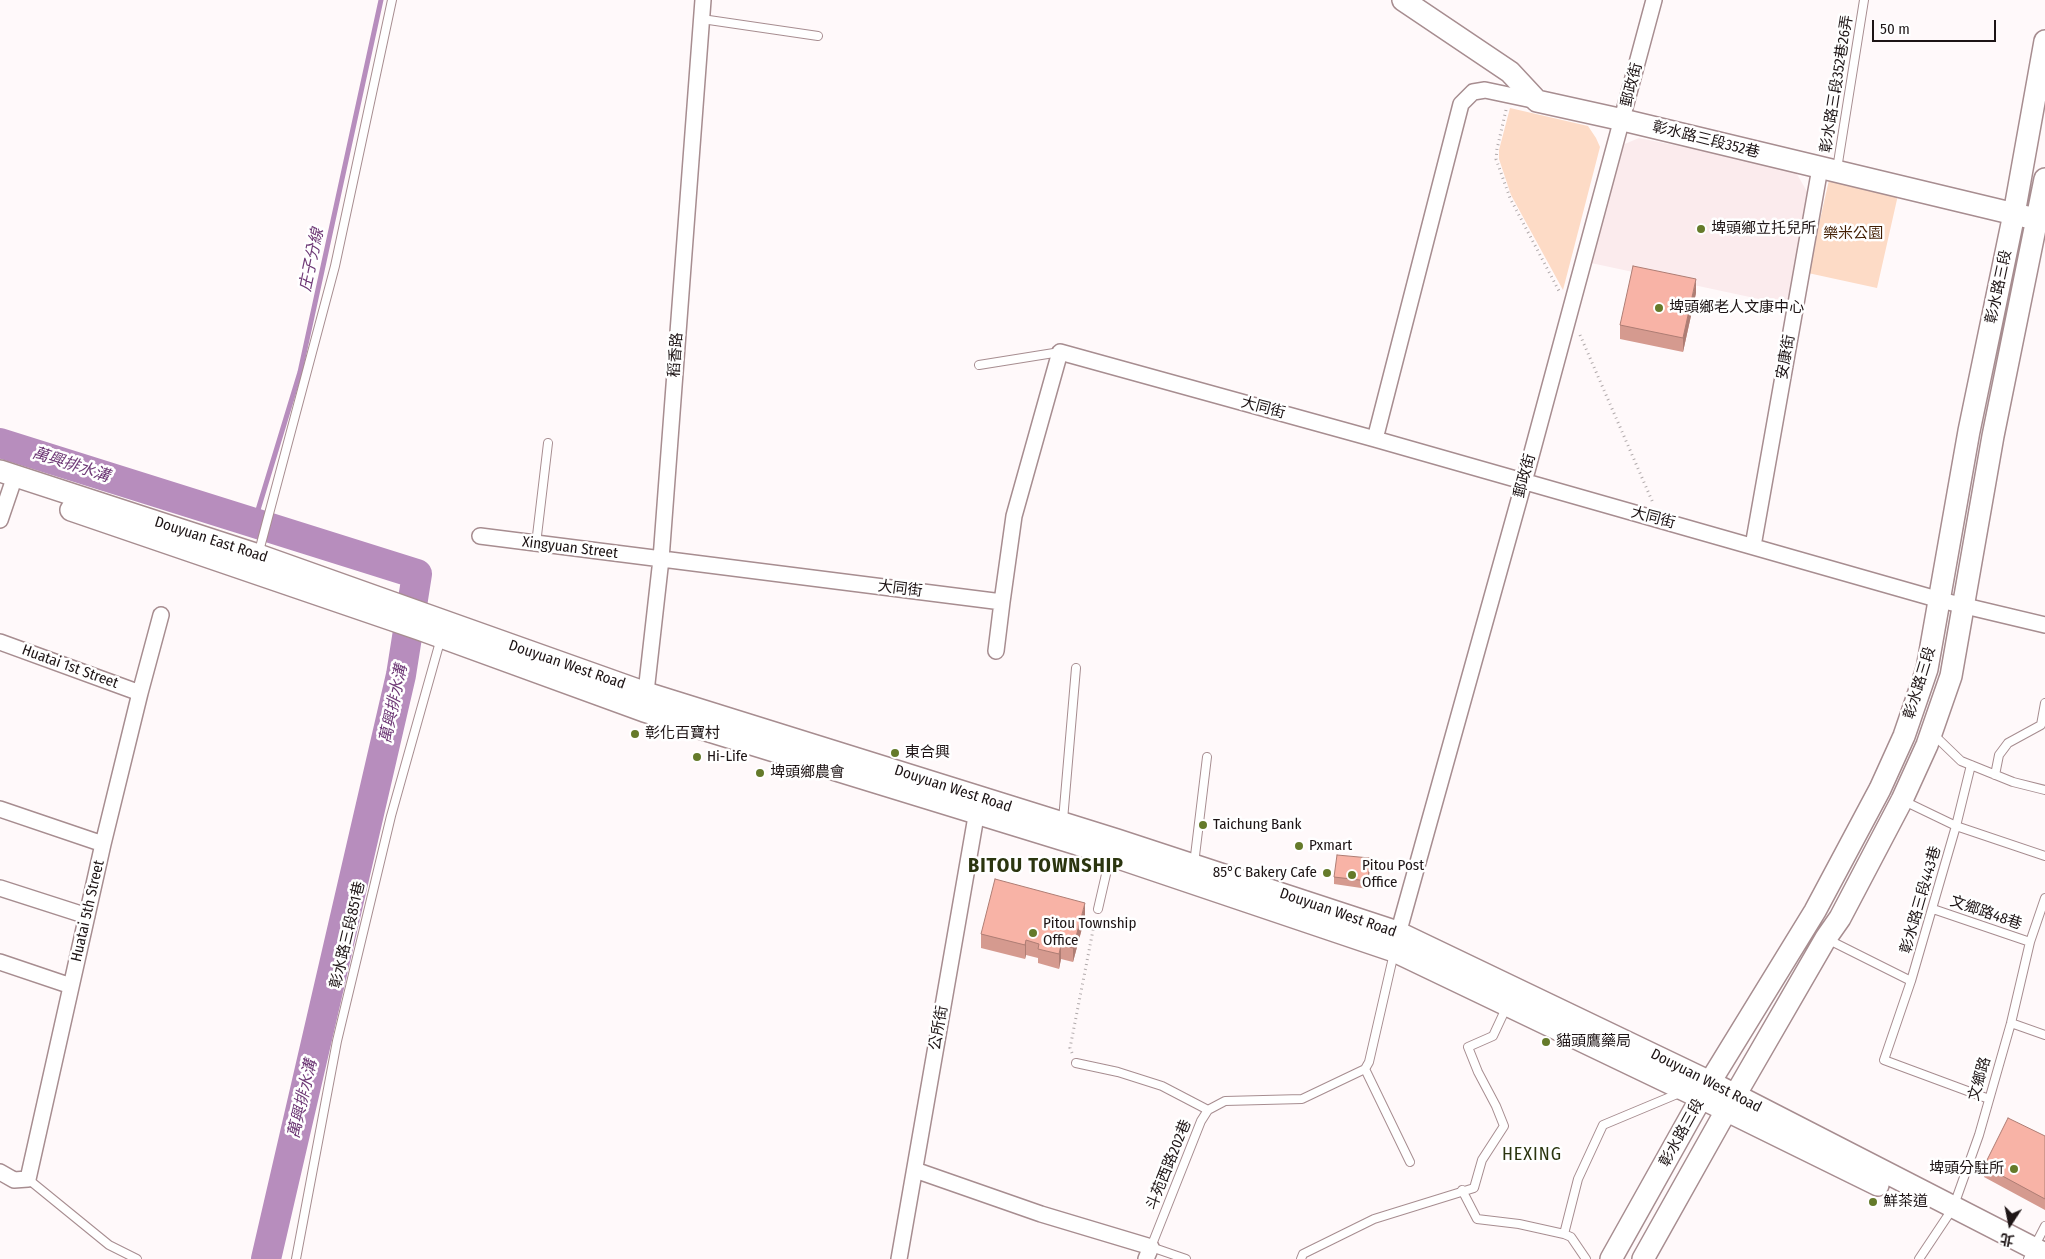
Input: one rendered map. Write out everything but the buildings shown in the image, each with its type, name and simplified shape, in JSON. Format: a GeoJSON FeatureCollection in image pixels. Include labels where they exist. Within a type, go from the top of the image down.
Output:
{"type":"FeatureCollection","features":[{"type":"Feature","properties":{"kind":"main road"},"geometry":{"type":"LineString","coordinates":[[1403,0],[1510,72],[1537,100]]}},
{"type":"Feature","properties":{"kind":"main road","name":"彰水路三段"},"geometry":{"type":"LineString","coordinates":[[1611,1259],[1699,1090],[1815,911],[1880,789],[1904,736],[1927,669],[1969,431],[2014,214],[2045,41]]}},
{"type":"Feature","properties":{"kind":"main road","name":"彰水路三段352巷"},"geometry":{"type":"LineString","coordinates":[[1537,100],[2041,221]]}},
{"type":"Feature","properties":{"kind":"main road","name":"彰水路三段"},"geometry":{"type":"LineString","coordinates":[[1643,1259],[1826,938],[1840,918],[1902,800],[1931,732],[1951,676],[1993,436],[2041,221],[2045,179]]}},
{"type":"Feature","properties":{"kind":"main road","name":"Douyuan East Road"},"geometry":{"type":"LineString","coordinates":[[6,480],[258,555],[420,621]]}},
{"type":"Feature","properties":{"kind":"main road","name":"Douyuan East Road"},"geometry":{"type":"LineString","coordinates":[[6,480],[420,621]]}},
{"type":"Feature","properties":{"kind":"main road","name":"Douyuan West Road"},"geometry":{"type":"LineString","coordinates":[[420,621],[645,702],[1114,848],[1396,942],[1507,1005],[1731,1103],[2033,1255]]}},
{"type":"Feature","properties":{"kind":"main road","name":"Douyuan West Road"},"geometry":{"type":"LineString","coordinates":[[978,805],[1062,824],[1114,848],[1194,865],[1396,942],[1699,1090]]}},
{"type":"Feature","properties":{"kind":"main road"},"geometry":{"type":"LineString","coordinates":[[1836,871],[1859,882]]}},
{"type":"Feature","properties":{"kind":"street","name":"稻香路"},"geometry":{"type":"LineString","coordinates":[[645,702],[661,559],[704,0]]}},
{"type":"Feature","properties":{"kind":"street","name":"郵政街"},"geometry":{"type":"LineString","coordinates":[[1396,942],[1524,482],[1618,132],[1624,120],[1654,0]]}},
{"type":"Feature","properties":{"kind":"street"},"geometry":{"type":"LineString","coordinates":[[1376,439],[1461,104],[1473,92],[1485,90],[1537,100]]}},
{"type":"Feature","properties":{"kind":"street","name":"安康街"},"geometry":{"type":"LineString","coordinates":[[1753,546],[1828,170]]}},
{"type":"Feature","properties":{"kind":"street"},"geometry":{"type":"LineString","coordinates":[[996,651],[1014,516],[1060,352]]}},
{"type":"Feature","properties":{"kind":"street","name":"大同街"},"geometry":{"type":"LineString","coordinates":[[1060,352],[1376,439],[1940,600],[2045,625]]}},
{"type":"Feature","properties":{"kind":"street"},"geometry":{"type":"LineString","coordinates":[[0,520],[6,480]]}},
{"type":"Feature","properties":{"kind":"street","name":"Xingyuan Street"},"geometry":{"type":"LineString","coordinates":[[480,536],[661,559]]}},
{"type":"Feature","properties":{"kind":"street","name":"大同街"},"geometry":{"type":"LineString","coordinates":[[661,559],[1002,602]]}},
{"type":"Feature","properties":{"kind":"street","name":"Huatai 5th Street"},"geometry":{"type":"LineString","coordinates":[[28,1178],[102,844],[161,615]]}},
{"type":"Feature","properties":{"kind":"street","name":"Huatai 1st Street"},"geometry":{"type":"LineString","coordinates":[[0,642],[140,692]]}},
{"type":"Feature","properties":{"kind":"street","name":"公所街"},"geometry":{"type":"LineString","coordinates":[[899,1259],[978,805]]}},
{"type":"Feature","properties":{"kind":"street"},"geometry":{"type":"LineString","coordinates":[[0,809],[102,844]]}},
{"type":"Feature","properties":{"kind":"street"},"geometry":{"type":"LineString","coordinates":[[0,888],[87,916]]}},
{"type":"Feature","properties":{"kind":"street"},"geometry":{"type":"LineString","coordinates":[[0,962],[71,986]]}},
{"type":"Feature","properties":{"kind":"street"},"geometry":{"type":"LineString","coordinates":[[915,1170],[1149,1253]]}},
{"type":"Feature","properties":{"kind":"street"},"geometry":{"type":"LineString","coordinates":[[0,1172],[14,1180],[28,1178]]}},
{"type":"Feature","properties":{"kind":"lane"},"geometry":{"type":"LineString","coordinates":[[258,555],[335,266],[392,0]]}},
{"type":"Feature","properties":{"kind":"lane","name":"彰水路三段352巷26弄"},"geometry":{"type":"LineString","coordinates":[[1828,170],[1864,0]]}},
{"type":"Feature","properties":{"kind":"lane"},"geometry":{"type":"LineString","coordinates":[[702,18],[818,36]]}},
{"type":"Feature","properties":{"kind":"lane"},"geometry":{"type":"LineString","coordinates":[[978,365],[1047,356],[1060,352]]}},
{"type":"Feature","properties":{"kind":"lane"},"geometry":{"type":"LineString","coordinates":[[536,544],[548,443]]}},
{"type":"Feature","properties":{"kind":"lane","name":"彰水路三段851巷"},"geometry":{"type":"LineString","coordinates":[[296,1259],[337,1041],[391,816],[445,630]]}},
{"type":"Feature","properties":{"kind":"lane"},"geometry":{"type":"LineString","coordinates":[[1062,824],[1076,668]]}},
{"type":"Feature","properties":{"kind":"lane"},"geometry":{"type":"LineString","coordinates":[[1995,775],[1999,755],[2008,743],[2041,725],[2045,704]]}},
{"type":"Feature","properties":{"kind":"lane"},"geometry":{"type":"LineString","coordinates":[[1931,732],[1961,762],[2013,782],[2045,790]]}},
{"type":"Feature","properties":{"kind":"lane"},"geometry":{"type":"LineString","coordinates":[[1194,865],[1206,757]]}},
{"type":"Feature","properties":{"kind":"lane","name":"彰水路三段443巷"},"geometry":{"type":"LineString","coordinates":[[1971,765],[1933,909],[1884,1060],[1989,1099]]}},
{"type":"Feature","properties":{"kind":"lane"},"geometry":{"type":"LineString","coordinates":[[1902,800],[1956,826],[2045,856]]}},
{"type":"Feature","properties":{"kind":"lane"},"geometry":{"type":"LineString","coordinates":[[1098,909],[1114,848]]}},
{"type":"Feature","properties":{"kind":"lane","name":"文鄉路"},"geometry":{"type":"LineString","coordinates":[[1919,1259],[1950,1213],[1989,1099],[2011,1023],[2030,942],[2045,898]]}},
{"type":"Feature","properties":{"kind":"lane","name":"文鄉路48巷"},"geometry":{"type":"LineString","coordinates":[[1933,909],[2030,942]]}},
{"type":"Feature","properties":{"kind":"lane"},"geometry":{"type":"LineString","coordinates":[[1826,938],[1911,981]]}},
{"type":"Feature","properties":{"kind":"lane"},"geometry":{"type":"LineString","coordinates":[[1396,942],[1369,1062],[1365,1069],[1410,1162]]}},
{"type":"Feature","properties":{"kind":"lane"},"geometry":{"type":"LineString","coordinates":[[1301,1259],[1303,1254],[1374,1219],[1462,1190],[1474,1188],[1482,1160],[1504,1126],[1468,1047],[1493,1036],[1507,1005]]}},
{"type":"Feature","properties":{"kind":"lane"},"geometry":{"type":"LineString","coordinates":[[2011,1023],[2045,1035]]}},
{"type":"Feature","properties":{"kind":"lane"},"geometry":{"type":"LineString","coordinates":[[1076,1063],[1118,1072],[1162,1086],[1208,1110]]}},
{"type":"Feature","properties":{"kind":"lane","name":"斗苑西路202巷"},"geometry":{"type":"LineString","coordinates":[[1149,1253],[1201,1121],[1208,1110],[1225,1101],[1302,1098],[1365,1069]]}},
{"type":"Feature","properties":{"kind":"lane"},"geometry":{"type":"LineString","coordinates":[[1564,1234],[1578,1179],[1603,1125],[1699,1090]]}},
{"type":"Feature","properties":{"kind":"lane"},"geometry":{"type":"LineString","coordinates":[[28,1178],[109,1245],[137,1259]]}},
{"type":"Feature","properties":{"kind":"lane"},"geometry":{"type":"LineString","coordinates":[[1462,1190],[1477,1219],[1519,1224],[1564,1234],[1571,1237],[1586,1259]]}},
{"type":"Feature","properties":{"kind":"lane"},"geometry":{"type":"LineString","coordinates":[[2033,1255],[2045,1226]]}},
{"type":"Feature","properties":{"kind":"lane"},"geometry":{"type":"LineString","coordinates":[[1149,1253],[1186,1259]]}},
{"type":"Feature","properties":{"kind":"path"},"geometry":{"type":"LineString","coordinates":[[1076,1063],[1070,1048],[1098,909]]}},
{"type":"Feature","properties":{"kind":"shaded area","name":"埤頭鄉立托兒所"},"geometry":{"type":"Polygon","coordinates":[[[1639,138],[1794,169],[1809,195],[1787,305],[1591,263],[1620,146],[1639,138]]]}},
{"type":"Feature","properties":{"kind":"green space"},"geometry":{"type":"Polygon","coordinates":[[[1510,108],[1588,126],[1600,147],[1563,290],[1511,195],[1499,159],[1499,150],[1510,108]]]}},
{"type":"Feature","properties":{"kind":"green space","name":"樂米公園"},"geometry":{"type":"Polygon","coordinates":[[[1829,180],[1898,195],[1877,288],[1808,273],[1829,180]]]}},
{"type":"Feature","properties":{"kind":"waterway","name":"庄子分線"},"geometry":{"type":"LineString","coordinates":[[254,523],[300,372],[381,0]]}},
{"type":"Feature","properties":{"kind":"waterway","name":"萬興排水溝"},"geometry":{"type":"LineString","coordinates":[[0,443],[417,574],[401,675],[266,1259]]}},
{"type":"Feature","properties":{"kind":"place","name":"埤頭鄉立托兒所"},"geometry":{"type":"Point","coordinates":[1701,229]}},
{"type":"Feature","properties":{"kind":"place","name":"埤頭鄉老人文康中心"},"geometry":{"type":"Point","coordinates":[1659,308]}},
{"type":"Feature","properties":{"kind":"place","name":"彰化百寶村"},"geometry":{"type":"Point","coordinates":[635,734]}},
{"type":"Feature","properties":{"kind":"place","name":"東合興"},"geometry":{"type":"Point","coordinates":[895,753]}},
{"type":"Feature","properties":{"kind":"place","name":"Hi-Life"},"geometry":{"type":"Point","coordinates":[697,757]}},
{"type":"Feature","properties":{"kind":"place","name":"埤頭鄉農會"},"geometry":{"type":"Point","coordinates":[760,773]}},
{"type":"Feature","properties":{"kind":"place","name":"Taichung Bank"},"geometry":{"type":"Point","coordinates":[1203,825]}},
{"type":"Feature","properties":{"kind":"place","name":"Pxmart"},"geometry":{"type":"Point","coordinates":[1299,846]}},
{"type":"Feature","properties":{"kind":"place","name":"85°C Bakery Cafe"},"geometry":{"type":"Point","coordinates":[1327,873]}},
{"type":"Feature","properties":{"kind":"place","name":"Pitou Post Office"},"geometry":{"type":"Point","coordinates":[1352,875]}},
{"type":"Feature","properties":{"kind":"place","name":"Pitou Township Office"},"geometry":{"type":"Point","coordinates":[1033,933]}},
{"type":"Feature","properties":{"kind":"place","name":"貓頭鷹藥局"},"geometry":{"type":"Point","coordinates":[1546,1042]}},
{"type":"Feature","properties":{"kind":"place","name":"埤頭分駐所"},"geometry":{"type":"Point","coordinates":[2014,1169]}},
{"type":"Feature","properties":{"kind":"place","name":"鮮茶道"},"geometry":{"type":"Point","coordinates":[1873,1202]}},
{"type":"Feature","properties":{"kind":"district","name":"BITOU TOWNSHIP"},"geometry":{"type":"Point","coordinates":[1046,866]}},
{"type":"Feature","properties":{"kind":"district","name":"HEXING"},"geometry":{"type":"Point","coordinates":[1532,1155]}}]}
